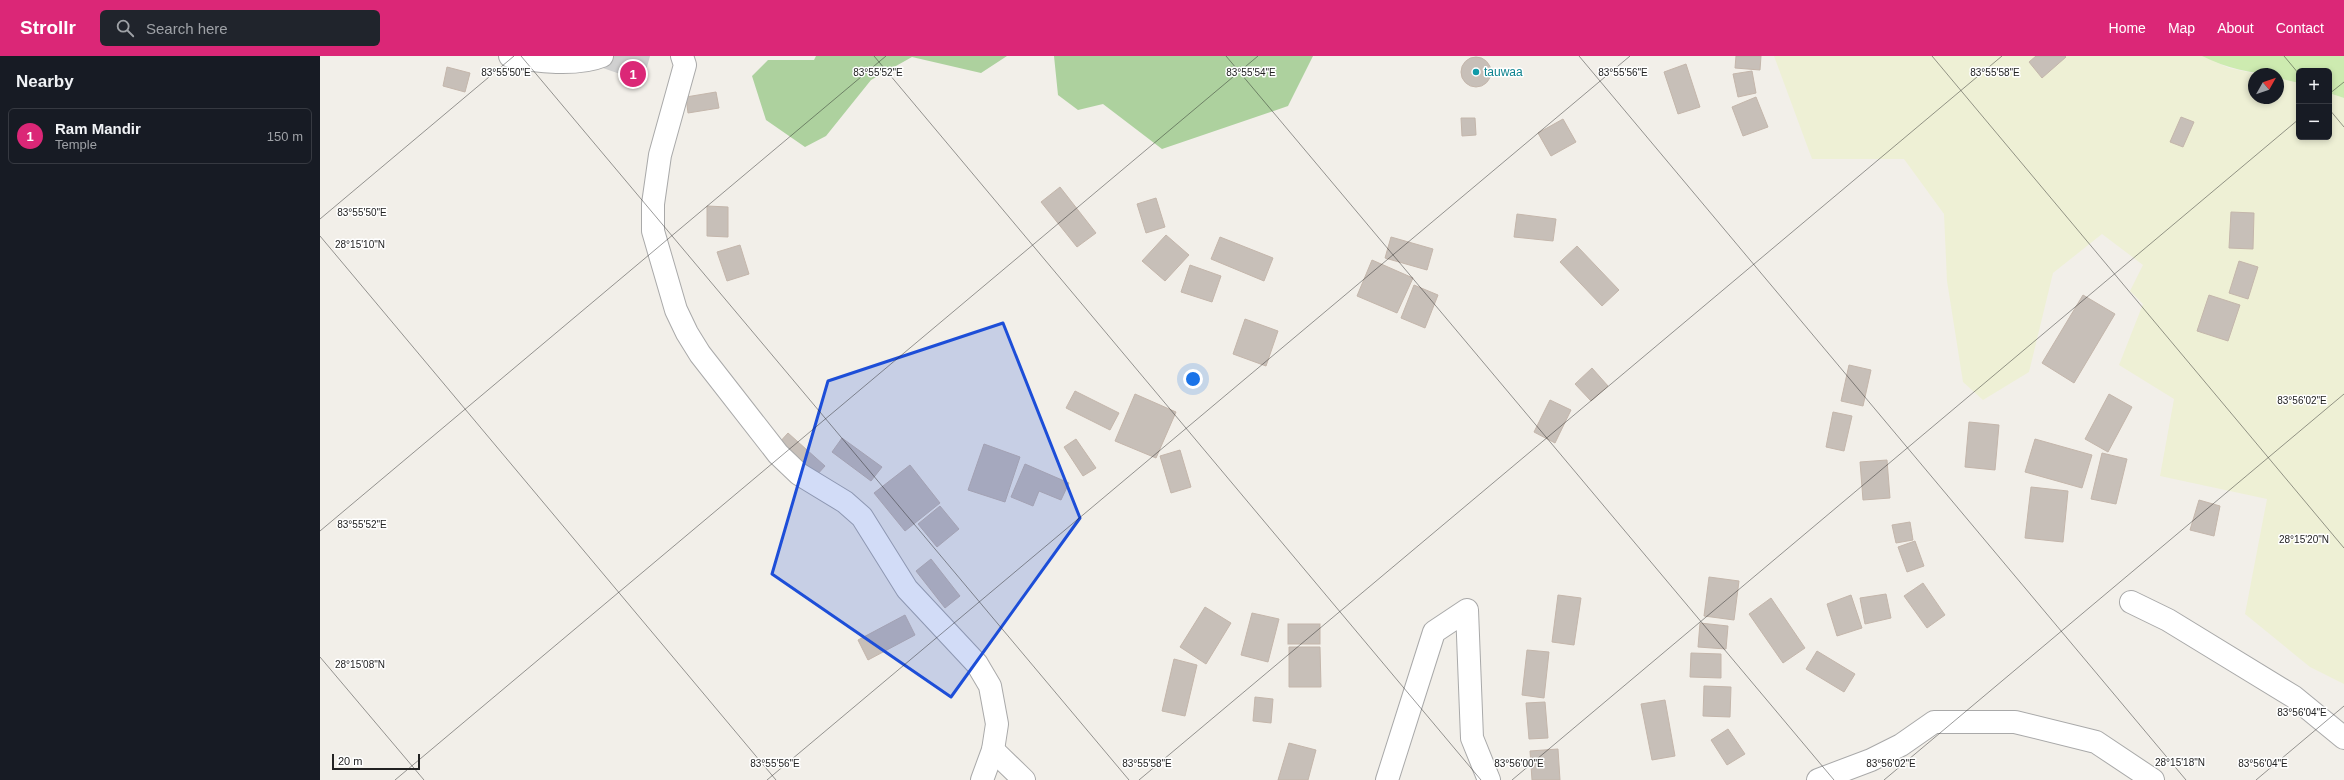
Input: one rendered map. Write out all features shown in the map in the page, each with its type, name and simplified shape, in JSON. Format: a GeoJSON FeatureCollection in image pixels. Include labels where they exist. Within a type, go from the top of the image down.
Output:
{"type":"FeatureCollection","features":[{"type":"Feature","properties":{"kind":"street"},"geometry":{"type":"LineString","coordinates":[[510,56],[560,62],[595,59],[602,56]]}},
{"type":"Feature","properties":{"kind":"street"},"geometry":{"type":"LineString","coordinates":[[682,56],[685,65],[660,156],[652,210],[653,231],[662,267],[684,327],[700,354],[732,398],[778,454],[799,474],[845,502],[862,517],[907,589],[977,664],[990,686],[997,724],[993,750],[982,780]]}},
{"type":"Feature","properties":{"kind":"street"},"geometry":{"type":"LineString","coordinates":[[2131,602],[2168,620],[2294,697],[2344,738]]}},
{"type":"Feature","properties":{"kind":"street"},"geometry":{"type":"LineString","coordinates":[[1387,780],[1434,632],[1467,610],[1472,738],[1489,780]]}},
{"type":"Feature","properties":{"kind":"street"},"geometry":{"type":"LineString","coordinates":[[1818,780],[1871,760],[1901,745],[1934,722],[2015,722],[2096,742],[2153,780]]}},
{"type":"Feature","properties":{"kind":"street"},"geometry":{"type":"LineString","coordinates":[[993,750],[1024,780]]}},
{"type":"Feature","properties":{"kind":"highlighted area"},"geometry":{"type":"Polygon","coordinates":[[[1003,323],[1080,518],[951,697],[772,574],[828,381],[1003,323]]]}},
{"type":"Feature","properties":{"kind":"shaded area"},"geometry":{"type":"Polygon","coordinates":[[[599,56],[650,56],[643,82],[600,67],[599,56]]]}},
{"type":"Feature","properties":{"kind":"green space"},"geometry":{"type":"Polygon","coordinates":[[[816,56],[1007,56],[981,73],[912,57],[871,80],[826,136],[805,147],[766,120],[752,76],[768,60],[814,60],[816,56]]]}},
{"type":"Feature","properties":{"kind":"green space"},"geometry":{"type":"Polygon","coordinates":[[[1054,56],[1313,56],[1288,106],[1162,149],[1103,104],[1078,110],[1058,95],[1054,56]]]}},
{"type":"Feature","properties":{"kind":"green space"},"geometry":{"type":"Polygon","coordinates":[[[1774,56],[2202,56],[2229,68],[2248,72],[2248,104],[2284,104],[2284,79],[2296,82],[2296,140],[2332,140],[2332,94],[2344,98],[2344,684],[2310,667],[2245,614],[2267,499],[2160,476],[2174,399],[2119,365],[2143,304],[2130,291],[2143,265],[2102,234],[2053,273],[2029,372],[1983,400],[1963,382],[1947,281],[1944,214],[1904,159],[1812,159],[1774,56]]]}},
{"type":"Feature","properties":{"kind":"green space"},"geometry":{"type":"Polygon","coordinates":[[[2202,56],[2344,56],[2344,98],[2332,94],[2332,68],[2296,68],[2296,82],[2284,79],[2284,68],[2248,68],[2248,71],[2220,64],[2202,56]]]}},
{"type":"Feature","properties":{"kind":"building"},"geometry":{"type":"Polygon","coordinates":[[[1736,56],[1761,56],[1760,70],[1735,68],[1736,56]]]}},
{"type":"Feature","properties":{"kind":"building"},"geometry":{"type":"Polygon","coordinates":[[[2036,56],[2066,57],[2042,78],[2029,62],[2036,56]]]}},
{"type":"Feature","properties":{"kind":"building","name":"tauwaa"},"geometry":{"type":"Polygon","coordinates":[[[1476,57],[1482,58],[1490,66],[1490,78],[1482,86],[1476,87],[1470,86],[1462,78],[1461,72],[1462,66],[1470,58],[1476,57]]]}},
{"type":"Feature","properties":{"kind":"building"},"geometry":{"type":"Polygon","coordinates":[[[1686,64],[1700,107],[1678,114],[1664,72],[1686,64]]]}},
{"type":"Feature","properties":{"kind":"building"},"geometry":{"type":"Polygon","coordinates":[[[447,67],[470,73],[465,92],[443,86],[447,67]]]}},
{"type":"Feature","properties":{"kind":"building"},"geometry":{"type":"Polygon","coordinates":[[[1752,71],[1756,93],[1738,97],[1733,74],[1752,71]]]}},
{"type":"Feature","properties":{"kind":"building"},"geometry":{"type":"Polygon","coordinates":[[[716,92],[719,108],[688,113],[686,97],[716,92]]]}},
{"type":"Feature","properties":{"kind":"building"},"geometry":{"type":"Polygon","coordinates":[[[1756,97],[1768,127],[1743,136],[1732,107],[1756,97]]]}},
{"type":"Feature","properties":{"kind":"building"},"geometry":{"type":"Polygon","coordinates":[[[2181,117],[2194,122],[2183,147],[2170,142],[2181,117]]]}},
{"type":"Feature","properties":{"kind":"building"},"geometry":{"type":"Polygon","coordinates":[[[1461,118],[1475,118],[1476,135],[1462,136],[1461,118]]]}},
{"type":"Feature","properties":{"kind":"building"},"geometry":{"type":"Polygon","coordinates":[[[1563,119],[1576,142],[1551,156],[1538,133],[1563,119]]]}},
{"type":"Feature","properties":{"kind":"building"},"geometry":{"type":"Polygon","coordinates":[[[1060,187],[1096,233],[1077,247],[1041,202],[1060,187]]]}},
{"type":"Feature","properties":{"kind":"building"},"geometry":{"type":"Polygon","coordinates":[[[1156,198],[1165,227],[1146,233],[1137,204],[1156,198]]]}},
{"type":"Feature","properties":{"kind":"building"},"geometry":{"type":"Polygon","coordinates":[[[707,206],[728,207],[728,237],[707,236],[707,206]]]}},
{"type":"Feature","properties":{"kind":"building"},"geometry":{"type":"Polygon","coordinates":[[[2231,212],[2254,213],[2253,249],[2229,248],[2231,212]]]}},
{"type":"Feature","properties":{"kind":"building"},"geometry":{"type":"Polygon","coordinates":[[[1517,214],[1556,219],[1553,241],[1514,237],[1517,214]]]}},
{"type":"Feature","properties":{"kind":"building"},"geometry":{"type":"Polygon","coordinates":[[[1166,235],[1189,255],[1165,281],[1142,261],[1166,235]]]}},
{"type":"Feature","properties":{"kind":"building"},"geometry":{"type":"Polygon","coordinates":[[[1220,237],[1273,258],[1264,281],[1211,259],[1220,237]]]}},
{"type":"Feature","properties":{"kind":"building"},"geometry":{"type":"Polygon","coordinates":[[[1391,237],[1433,249],[1427,270],[1385,258],[1391,237]]]}},
{"type":"Feature","properties":{"kind":"building"},"geometry":{"type":"Polygon","coordinates":[[[740,245],[749,274],[727,281],[717,252],[740,245]]]}},
{"type":"Feature","properties":{"kind":"building"},"geometry":{"type":"Polygon","coordinates":[[[1577,246],[1619,290],[1602,306],[1560,262],[1577,246]]]}},
{"type":"Feature","properties":{"kind":"building"},"geometry":{"type":"Polygon","coordinates":[[[1372,260],[1413,278],[1397,313],[1357,296],[1372,260]]]}},
{"type":"Feature","properties":{"kind":"building"},"geometry":{"type":"Polygon","coordinates":[[[2239,261],[2258,267],[2248,299],[2229,293],[2239,261]]]}},
{"type":"Feature","properties":{"kind":"building"},"geometry":{"type":"Polygon","coordinates":[[[1190,265],[1221,276],[1212,302],[1181,292],[1190,265]]]}},
{"type":"Feature","properties":{"kind":"building"},"geometry":{"type":"Polygon","coordinates":[[[1414,285],[1438,295],[1425,328],[1401,318],[1414,285]]]}},
{"type":"Feature","properties":{"kind":"building"},"geometry":{"type":"Polygon","coordinates":[[[2083,295],[2115,314],[2074,383],[2042,363],[2083,295]]]}},
{"type":"Feature","properties":{"kind":"building"},"geometry":{"type":"Polygon","coordinates":[[[2209,295],[2240,305],[2228,341],[2197,331],[2209,295]]]}},
{"type":"Feature","properties":{"kind":"building"},"geometry":{"type":"Polygon","coordinates":[[[1245,319],[1278,331],[1266,366],[1233,354],[1245,319]]]}},
{"type":"Feature","properties":{"kind":"building"},"geometry":{"type":"Polygon","coordinates":[[[1849,365],[1871,370],[1863,406],[1841,401],[1849,365]]]}},
{"type":"Feature","properties":{"kind":"building"},"geometry":{"type":"Polygon","coordinates":[[[1592,368],[1608,386],[1591,401],[1575,384],[1592,368]]]}},
{"type":"Feature","properties":{"kind":"building"},"geometry":{"type":"Polygon","coordinates":[[[1075,391],[1119,413],[1110,430],[1066,408],[1075,391]]]}},
{"type":"Feature","properties":{"kind":"building"},"geometry":{"type":"Polygon","coordinates":[[[1135,394],[1176,412],[1156,458],[1115,441],[1135,394]]]}},
{"type":"Feature","properties":{"kind":"building"},"geometry":{"type":"Polygon","coordinates":[[[2109,394],[2132,407],[2108,452],[2085,439],[2109,394]]]}},
{"type":"Feature","properties":{"kind":"building"},"geometry":{"type":"Polygon","coordinates":[[[1550,400],[1571,410],[1555,443],[1534,432],[1550,400]]]}},
{"type":"Feature","properties":{"kind":"building"},"geometry":{"type":"Polygon","coordinates":[[[1833,412],[1852,416],[1844,451],[1826,447],[1833,412]]]}},
{"type":"Feature","properties":{"kind":"building"},"geometry":{"type":"Polygon","coordinates":[[[1969,422],[1999,425],[1995,470],[1965,467],[1969,422]]]}},
{"type":"Feature","properties":{"kind":"building"},"geometry":{"type":"Polygon","coordinates":[[[788,433],[825,466],[815,477],[778,444],[788,433]]]}},
{"type":"Feature","properties":{"kind":"building"},"geometry":{"type":"Polygon","coordinates":[[[842,438],[882,467],[871,481],[832,452],[842,438]]]}},
{"type":"Feature","properties":{"kind":"building"},"geometry":{"type":"Polygon","coordinates":[[[1076,439],[1096,468],[1083,476],[1064,447],[1076,439]]]}},
{"type":"Feature","properties":{"kind":"building"},"geometry":{"type":"Polygon","coordinates":[[[2035,439],[2092,455],[2082,488],[2025,472],[2035,439]]]}},
{"type":"Feature","properties":{"kind":"building"},"geometry":{"type":"Polygon","coordinates":[[[984,444],[1020,457],[1005,502],[968,490],[984,444]]]}},
{"type":"Feature","properties":{"kind":"building"},"geometry":{"type":"Polygon","coordinates":[[[1180,450],[1191,487],[1171,493],[1160,456],[1180,450]]]}},
{"type":"Feature","properties":{"kind":"building"},"geometry":{"type":"Polygon","coordinates":[[[2102,453],[2127,459],[2116,504],[2091,499],[2102,453]]]}},
{"type":"Feature","properties":{"kind":"building"},"geometry":{"type":"Polygon","coordinates":[[[1887,460],[1890,498],[1863,500],[1860,462],[1887,460]]]}},
{"type":"Feature","properties":{"kind":"building"},"geometry":{"type":"Polygon","coordinates":[[[1025,464],[1069,483],[1061,500],[1039,491],[1033,506],[1011,497],[1025,464]]]}},
{"type":"Feature","properties":{"kind":"building"},"geometry":{"type":"Polygon","coordinates":[[[910,465],[940,503],[905,531],[874,493],[910,465]]]}},
{"type":"Feature","properties":{"kind":"building"},"geometry":{"type":"Polygon","coordinates":[[[2031,487],[2068,491],[2063,542],[2025,538],[2031,487]]]}},
{"type":"Feature","properties":{"kind":"building"},"geometry":{"type":"Polygon","coordinates":[[[2199,500],[2220,506],[2214,536],[2190,530],[2199,500]]]}},
{"type":"Feature","properties":{"kind":"building"},"geometry":{"type":"Polygon","coordinates":[[[940,506],[959,529],[937,547],[918,524],[940,506]]]}},
{"type":"Feature","properties":{"kind":"building"},"geometry":{"type":"Polygon","coordinates":[[[1910,522],[1913,540],[1896,543],[1892,525],[1910,522]]]}},
{"type":"Feature","properties":{"kind":"building"},"geometry":{"type":"Polygon","coordinates":[[[1915,541],[1924,566],[1907,572],[1898,547],[1915,541]]]}},
{"type":"Feature","properties":{"kind":"building"},"geometry":{"type":"Polygon","coordinates":[[[931,559],[960,596],[945,608],[916,571],[931,559]]]}},
{"type":"Feature","properties":{"kind":"building"},"geometry":{"type":"Polygon","coordinates":[[[1709,577],[1739,581],[1734,620],[1704,616],[1709,577]]]}},
{"type":"Feature","properties":{"kind":"building"},"geometry":{"type":"Polygon","coordinates":[[[1923,583],[1945,615],[1927,628],[1904,596],[1923,583]]]}},
{"type":"Feature","properties":{"kind":"building"},"geometry":{"type":"Polygon","coordinates":[[[1886,594],[1891,618],[1865,624],[1860,598],[1886,594]]]}},
{"type":"Feature","properties":{"kind":"building"},"geometry":{"type":"Polygon","coordinates":[[[1558,595],[1581,598],[1574,645],[1552,642],[1558,595]]]}},
{"type":"Feature","properties":{"kind":"building"},"geometry":{"type":"Polygon","coordinates":[[[1851,595],[1862,628],[1837,636],[1827,604],[1851,595]]]}},
{"type":"Feature","properties":{"kind":"building"},"geometry":{"type":"Polygon","coordinates":[[[1771,598],[1805,648],[1783,663],[1749,614],[1771,598]]]}},
{"type":"Feature","properties":{"kind":"building"},"geometry":{"type":"Polygon","coordinates":[[[1205,607],[1231,623],[1206,664],[1180,647],[1205,607]]]}},
{"type":"Feature","properties":{"kind":"building"},"geometry":{"type":"Polygon","coordinates":[[[1252,613],[1279,619],[1268,662],[1241,655],[1252,613]]]}},
{"type":"Feature","properties":{"kind":"building"},"geometry":{"type":"Polygon","coordinates":[[[905,615],[915,635],[868,660],[858,640],[905,615]]]}},
{"type":"Feature","properties":{"kind":"building"},"geometry":{"type":"Polygon","coordinates":[[[1700,623],[1728,626],[1726,649],[1698,647],[1700,623]]]}},
{"type":"Feature","properties":{"kind":"building"},"geometry":{"type":"Polygon","coordinates":[[[1288,624],[1320,624],[1320,644],[1288,644],[1288,624]]]}},
{"type":"Feature","properties":{"kind":"building"},"geometry":{"type":"Polygon","coordinates":[[[1289,647],[1320,647],[1321,687],[1289,687],[1289,647]]]}},
{"type":"Feature","properties":{"kind":"building"},"geometry":{"type":"Polygon","coordinates":[[[1527,650],[1549,652],[1544,698],[1522,695],[1527,650]]]}},
{"type":"Feature","properties":{"kind":"building"},"geometry":{"type":"Polygon","coordinates":[[[1817,651],[1855,674],[1844,692],[1806,669],[1817,651]]]}},
{"type":"Feature","properties":{"kind":"building"},"geometry":{"type":"Polygon","coordinates":[[[1691,653],[1721,654],[1721,678],[1690,677],[1691,653]]]}},
{"type":"Feature","properties":{"kind":"building"},"geometry":{"type":"Polygon","coordinates":[[[1174,659],[1197,665],[1185,716],[1162,711],[1174,659]]]}},
{"type":"Feature","properties":{"kind":"building"},"geometry":{"type":"Polygon","coordinates":[[[1704,686],[1731,687],[1730,717],[1703,716],[1704,686]]]}},
{"type":"Feature","properties":{"kind":"building"},"geometry":{"type":"Polygon","coordinates":[[[1255,697],[1273,699],[1271,723],[1253,721],[1255,697]]]}},
{"type":"Feature","properties":{"kind":"building"},"geometry":{"type":"Polygon","coordinates":[[[1665,700],[1675,756],[1652,760],[1641,704],[1665,700]]]}},
{"type":"Feature","properties":{"kind":"building"},"geometry":{"type":"Polygon","coordinates":[[[1545,702],[1548,738],[1529,739],[1526,703],[1545,702]]]}},
{"type":"Feature","properties":{"kind":"building"},"geometry":{"type":"Polygon","coordinates":[[[1728,729],[1745,754],[1727,765],[1711,740],[1728,729]]]}},
{"type":"Feature","properties":{"kind":"building"},"geometry":{"type":"Polygon","coordinates":[[[1289,743],[1316,750],[1308,780],[1278,780],[1289,743]]]}},
{"type":"Feature","properties":{"kind":"building"},"geometry":{"type":"Polygon","coordinates":[[[1558,749],[1560,780],[1532,780],[1530,751],[1558,749]]]}},
{"type":"Feature","properties":{"kind":"place","name":"tauwaa"},"geometry":{"type":"Point","coordinates":[1476,72]}},
{"type":"Feature","properties":{"kind":"place","name":"Ram Mandir"},"geometry":{"type":"Point","coordinates":[633,74]}}]}
